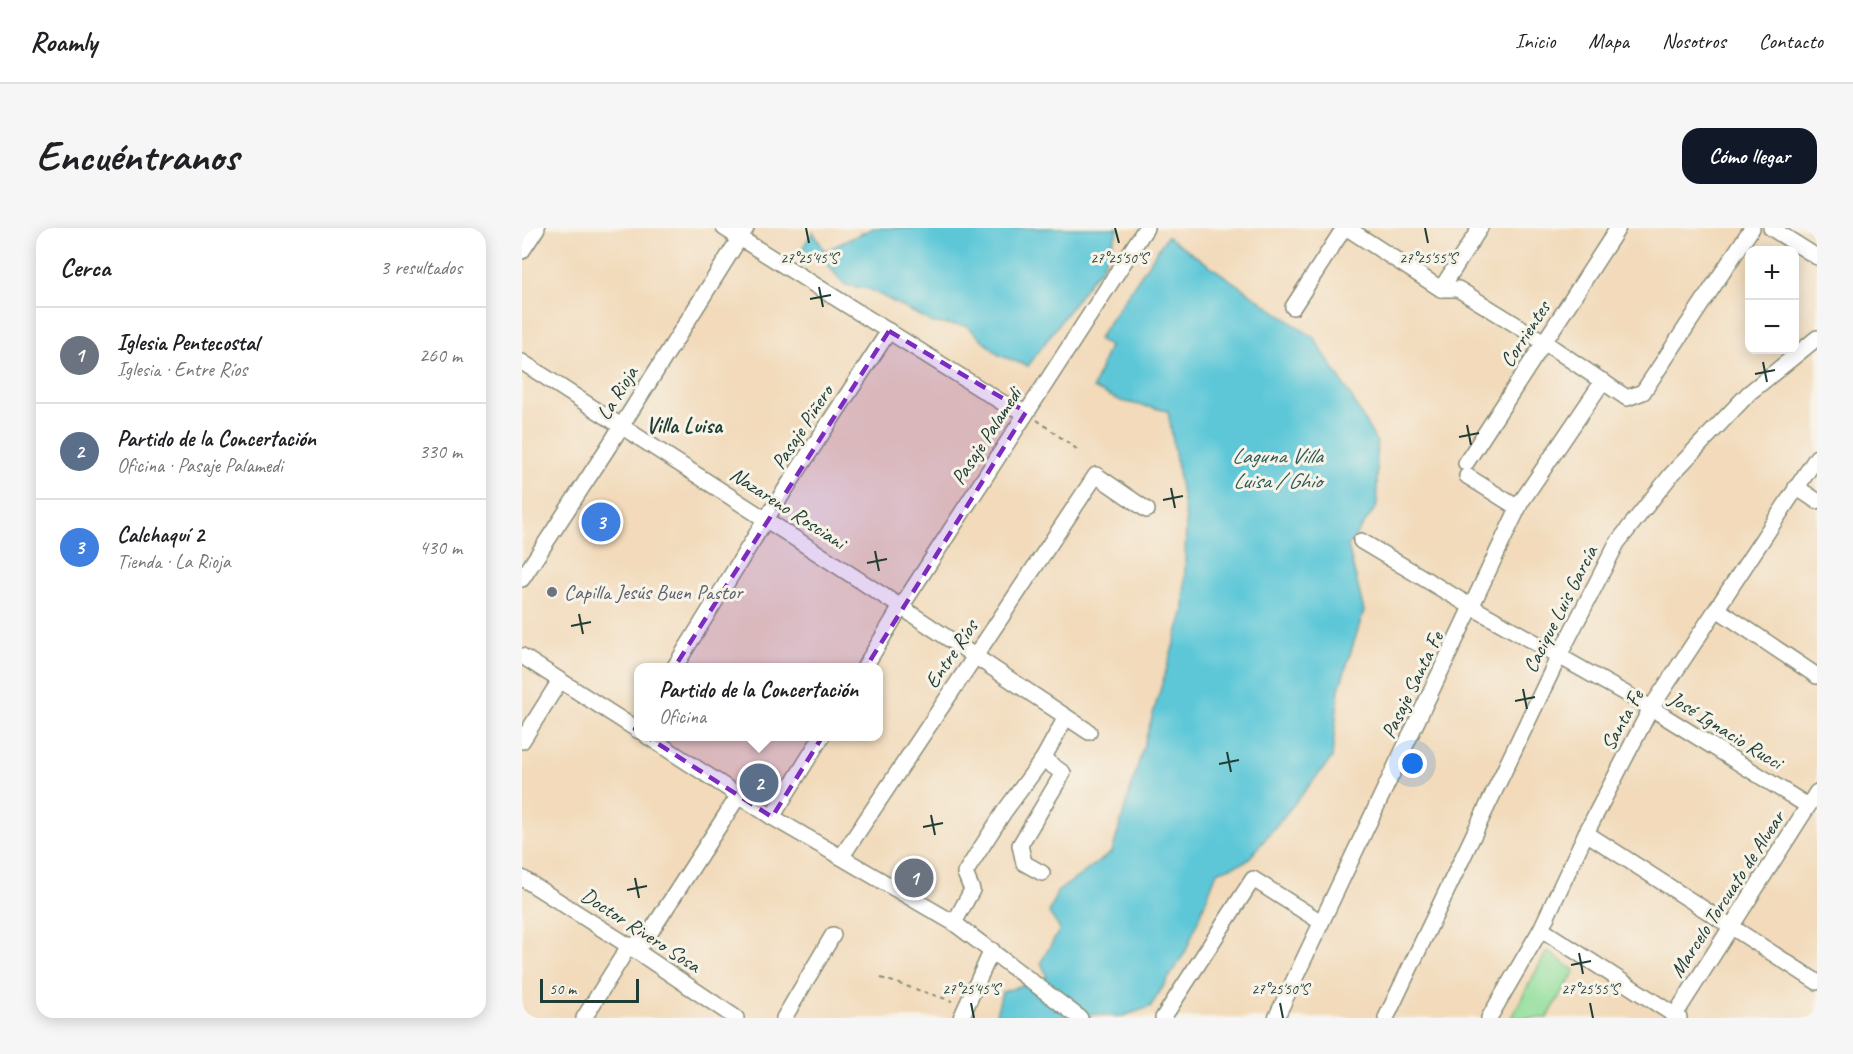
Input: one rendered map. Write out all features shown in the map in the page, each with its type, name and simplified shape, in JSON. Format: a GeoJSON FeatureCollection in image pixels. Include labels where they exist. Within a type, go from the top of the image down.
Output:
{"type":"FeatureCollection","features":[{"type":"Feature","properties":{"kind":"street"},"geometry":{"type":"LineString","coordinates":[[522,251],[537,228]]}},
{"type":"Feature","properties":{"kind":"street"},"geometry":{"type":"LineString","coordinates":[[724,228],[742,233],[889,332],[1003,403],[1026,412]]}},
{"type":"Feature","properties":{"kind":"street","name":"Pasaje Palamedi"},"geometry":{"type":"LineString","coordinates":[[867,663],[1146,228]]}},
{"type":"Feature","properties":{"kind":"street"},"geometry":{"type":"LineString","coordinates":[[1293,307],[1345,228],[1441,289],[1458,289],[1544,342],[1627,398],[1643,392],[1752,228]]}},
{"type":"Feature","properties":{"kind":"street"},"geometry":{"type":"LineString","coordinates":[[1441,289],[1480,228]]}},
{"type":"Feature","properties":{"kind":"street","name":"Corrientes"},"geometry":{"type":"LineString","coordinates":[[1518,508],[1466,470],[1544,342],[1618,228]]}},
{"type":"Feature","properties":{"kind":"street"},"geometry":{"type":"LineString","coordinates":[[1771,228],[1817,257]]}},
{"type":"Feature","properties":{"kind":"street","name":"La Rioja"},"geometry":{"type":"LineString","coordinates":[[522,579],[742,233]]}},
{"type":"Feature","properties":{"kind":"street","name":"Pasaje Piñero"},"geometry":{"type":"LineString","coordinates":[[677,663],[766,519],[889,332]]}},
{"type":"Feature","properties":{"kind":"street","name":"Cacique Luis García"},"geometry":{"type":"LineString","coordinates":[[1386,1018],[1558,656],[1617,543],[1671,475],[1749,393],[1817,338]]}},
{"type":"Feature","properties":{"kind":"street","name":"Nazareno Rosciani"},"geometry":{"type":"LineString","coordinates":[[522,362],[901,607],[1089,732]]}},
{"type":"Feature","properties":{"kind":"street","name":"Pasaje Santa Fe"},"geometry":{"type":"LineString","coordinates":[[1276,1018],[1518,508],[1603,381]]}},
{"type":"Feature","properties":{"kind":"street","name":"Santa Fe"},"geometry":{"type":"LineString","coordinates":[[1489,1018],[1541,929],[1586,833],[1651,708],[1817,457]]}},
{"type":"Feature","properties":{"kind":"street","name":"Entre Ríos"},"geometry":{"type":"LineString","coordinates":[[842,856],[1096,476],[1147,510]]}},
{"type":"Feature","properties":{"kind":"street"},"geometry":{"type":"LineString","coordinates":[[1796,487],[1817,501]]}},
{"type":"Feature","properties":{"kind":"street"},"geometry":{"type":"LineString","coordinates":[[1361,541],[1558,656]]}},
{"type":"Feature","properties":{"kind":"street"},"geometry":{"type":"LineString","coordinates":[[1717,609],[1817,675]]}},
{"type":"Feature","properties":{"kind":"street"},"geometry":{"type":"LineString","coordinates":[[522,656],[559,682],[634,726]]}},
{"type":"Feature","properties":{"kind":"street","name":"José Ignacio Rucci"},"geometry":{"type":"LineString","coordinates":[[1558,656],[1651,708],[1808,807]]}},
{"type":"Feature","properties":{"kind":"street"},"geometry":{"type":"LineString","coordinates":[[522,741],[559,682]]}},
{"type":"Feature","properties":{"kind":"street"},"geometry":{"type":"LineString","coordinates":[[954,923],[972,890],[965,873],[1004,812],[1043,759],[1066,717]]}},
{"type":"Feature","properties":{"kind":"street"},"geometry":{"type":"LineString","coordinates":[[657,741],[772,817],[954,923],[1080,1018]]}},
{"type":"Feature","properties":{"kind":"street"},"geometry":{"type":"LineString","coordinates":[[772,817],[819,741]]}},
{"type":"Feature","properties":{"kind":"street"},"geometry":{"type":"LineString","coordinates":[[1042,873],[1024,863],[1020,845],[1063,773],[1043,759]]}},
{"type":"Feature","properties":{"kind":"street","name":"Marcelo Torcuato de Alvear"},"geometry":{"type":"LineString","coordinates":[[1676,1017],[1817,792]]}},
{"type":"Feature","properties":{"kind":"street"},"geometry":{"type":"LineString","coordinates":[[584,1018],[629,946],[644,942],[739,795]]}},
{"type":"Feature","properties":{"kind":"street"},"geometry":{"type":"LineString","coordinates":[[1586,833],[1817,982]]}},
{"type":"Feature","properties":{"kind":"street","name":"Doctor Rivero Sosa"},"geometry":{"type":"LineString","coordinates":[[522,878],[736,1018]]}},
{"type":"Feature","properties":{"kind":"street"},"geometry":{"type":"LineString","coordinates":[[1162,1018],[1253,879],[1321,922]]}},
{"type":"Feature","properties":{"kind":"street"},"geometry":{"type":"LineString","coordinates":[[1541,929],[1676,1017]]}},
{"type":"Feature","properties":{"kind":"street"},"geometry":{"type":"LineString","coordinates":[[784,1018],[833,935]]}},
{"type":"Feature","properties":{"kind":"street"},"geometry":{"type":"LineString","coordinates":[[964,1012],[992,950]]}},
{"type":"Feature","properties":{"kind":"path"},"geometry":{"type":"LineString","coordinates":[[1026,412],[1078,450]]}},
{"type":"Feature","properties":{"kind":"path"},"geometry":{"type":"LineString","coordinates":[[881,978],[964,1012]]}},
{"type":"Feature","properties":{"kind":"highlighted area"},"geometry":{"type":"Polygon","coordinates":[[[889,331],[1026,412],[772,817],[635,729],[889,331]]]}},
{"type":"Feature","properties":{"kind":"green space"},"geometry":{"type":"Polygon","coordinates":[[[1547,951],[1575,971],[1547,1018],[1511,1018],[1547,951]]]}},
{"type":"Feature","properties":{"kind":"water"},"geometry":{"type":"Polygon","coordinates":[[[873,228],[1119,228],[1101,269],[1028,366],[999,355],[967,326],[933,323],[869,289],[845,285],[826,263],[801,250],[813,232],[825,251],[873,228]]]}},
{"type":"Feature","properties":{"kind":"water","name":"Laguna Villa Luisa / Ghio"},"geometry":{"type":"Polygon","coordinates":[[[1167,236],[1314,338],[1377,443],[1377,506],[1348,546],[1364,611],[1339,689],[1332,758],[1247,861],[1217,872],[1186,951],[1150,1007],[1120,1017],[1092,1014],[1090,1018],[995,1018],[1002,992],[1047,977],[1041,962],[1060,929],[1049,913],[1057,892],[1112,852],[1184,610],[1186,520],[1168,411],[1121,401],[1093,388],[1109,346],[1098,339],[1167,236]]]}},
{"type":"Feature","properties":{"kind":"place","name":"Calchaquí 2"},"geometry":{"type":"Point","coordinates":[601,522]}},
{"type":"Feature","properties":{"kind":"place","name":"Capilla Jesús Buen Pastor"},"geometry":{"type":"Point","coordinates":[552,592]}},
{"type":"Feature","properties":{"kind":"place","name":"Partido de la Concertación"},"geometry":{"type":"Point","coordinates":[759,783]}},
{"type":"Feature","properties":{"kind":"place","name":"Iglesia Pentecostal"},"geometry":{"type":"Point","coordinates":[914,878]}},
{"type":"Feature","properties":{"kind":"district","name":"Villa Luisa"},"geometry":{"type":"Point","coordinates":[684,425]}}]}
